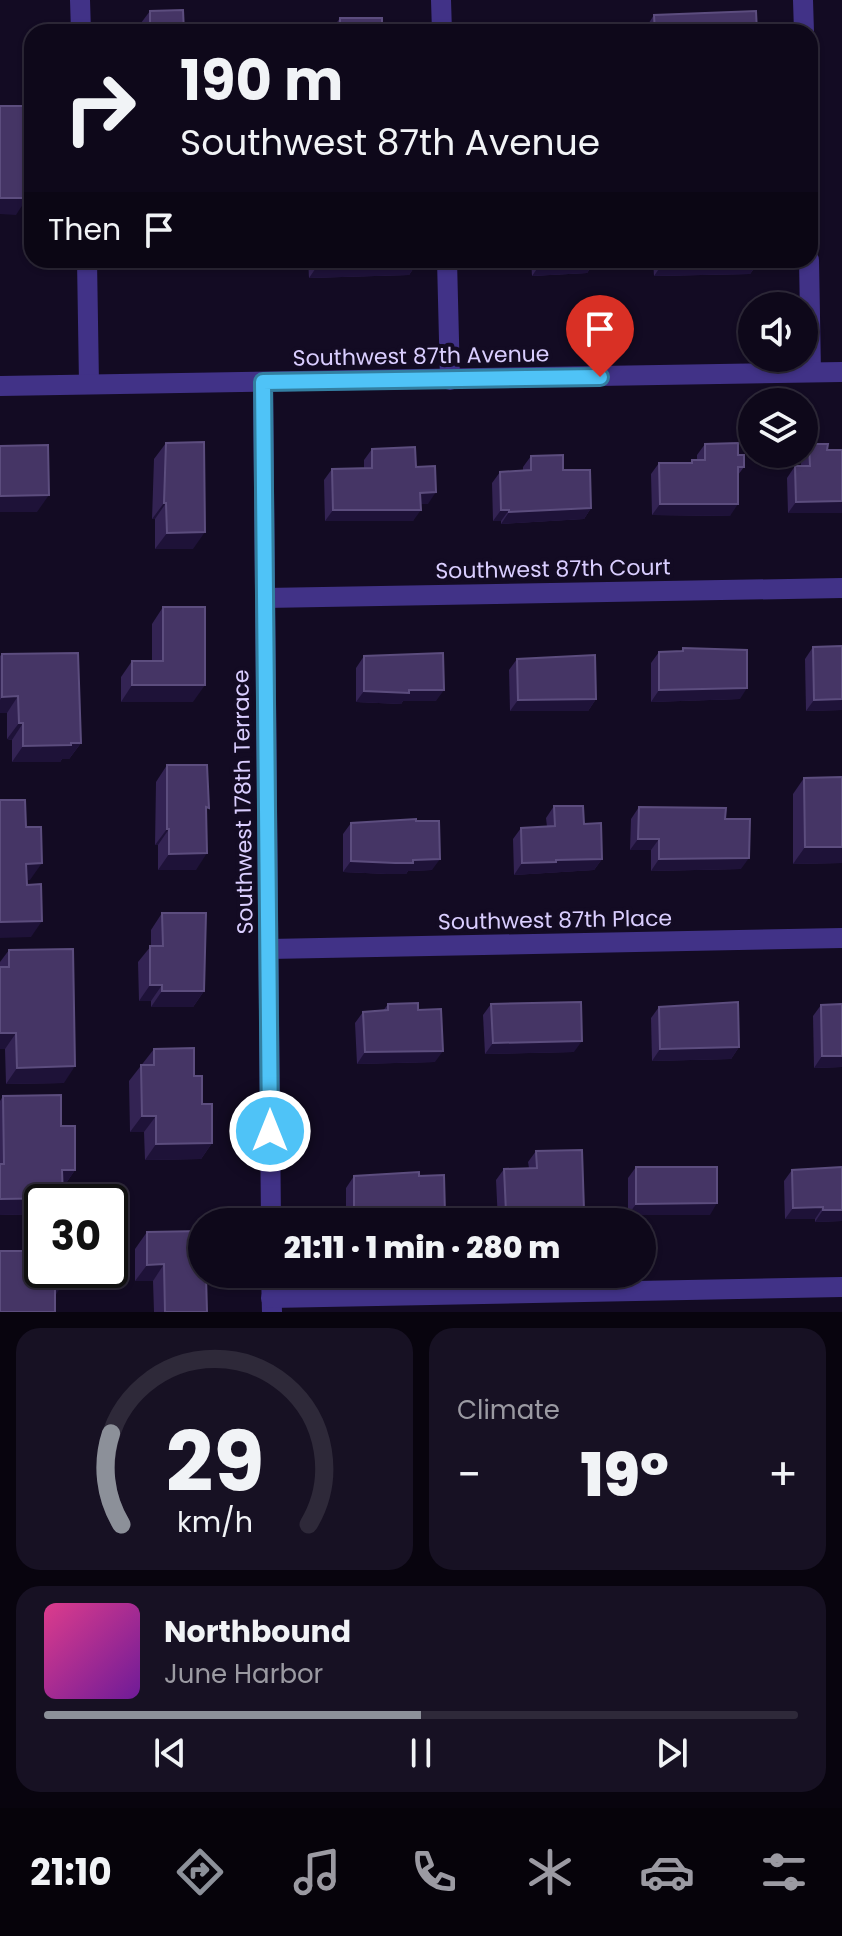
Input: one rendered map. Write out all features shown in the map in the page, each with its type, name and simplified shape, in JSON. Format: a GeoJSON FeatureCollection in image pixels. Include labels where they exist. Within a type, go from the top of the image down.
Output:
{"type":"FeatureCollection","features":[{"type":"Feature","properties":{"kind":"street"},"geometry":{"type":"LineString","coordinates":[[80,0],[81,24]]}},
{"type":"Feature","properties":{"kind":"street"},"geometry":{"type":"LineString","coordinates":[[441,0],[442,24]]}},
{"type":"Feature","properties":{"kind":"street"},"geometry":{"type":"LineString","coordinates":[[803,0],[804,24]]}},
{"type":"Feature","properties":{"kind":"street"},"geometry":{"type":"LineString","coordinates":[[87,268],[89,384]]}},
{"type":"Feature","properties":{"kind":"street"},"geometry":{"type":"LineString","coordinates":[[447,268],[450,380]]}},
{"type":"Feature","properties":{"kind":"street"},"geometry":{"type":"LineString","coordinates":[[809,268],[810,292]]}},
{"type":"Feature","properties":{"kind":"street","name":"Southwest 87th Avenue"},"geometry":{"type":"LineString","coordinates":[[0,386],[811,372]]}},
{"type":"Feature","properties":{"kind":"street","name":"Southwest 87th Avenue"},"geometry":{"type":"LineString","coordinates":[[818,372],[842,372]]}},
{"type":"Feature","properties":{"kind":"street","name":"Southwest 178th Terrace"},"geometry":{"type":"LineString","coordinates":[[263,382],[271,1208]]}},
{"type":"Feature","properties":{"kind":"street","name":"Southwest 87th Court"},"geometry":{"type":"LineString","coordinates":[[265,598],[842,588]]}},
{"type":"Feature","properties":{"kind":"street","name":"Southwest 87th Place"},"geometry":{"type":"LineString","coordinates":[[269,949],[842,938]]}},
{"type":"Feature","properties":{"kind":"street"},"geometry":{"type":"LineString","coordinates":[[272,1305],[842,1287]]}},
{"type":"Feature","properties":{"kind":"building"},"geometry":{"type":"Polygon","coordinates":[[[183,10],[184,24],[150,24],[150,11],[183,10]]]}},
{"type":"Feature","properties":{"kind":"building"},"geometry":{"type":"Polygon","coordinates":[[[756,11],[757,24],[655,24],[654,15],[756,11]]]}},
{"type":"Feature","properties":{"kind":"building"},"geometry":{"type":"Polygon","coordinates":[[[340,18],[382,18],[382,24],[340,24],[340,18]]]}},
{"type":"Feature","properties":{"kind":"building"},"geometry":{"type":"Polygon","coordinates":[[[0,106],[24,106],[24,198],[0,198],[0,106]]]}},
{"type":"Feature","properties":{"kind":"building"},"geometry":{"type":"Polygon","coordinates":[[[204,442],[205,532],[167,533],[164,503],[166,443],[204,442]]]}},
{"type":"Feature","properties":{"kind":"building"},"geometry":{"type":"Polygon","coordinates":[[[738,443],[738,504],[660,504],[659,463],[705,460],[705,444],[738,443]]]}},
{"type":"Feature","properties":{"kind":"building"},"geometry":{"type":"Polygon","coordinates":[[[818,444],[828,444],[827,450],[842,450],[842,501],[796,502],[795,468],[818,468],[818,444]]]}},
{"type":"Feature","properties":{"kind":"building"},"geometry":{"type":"Polygon","coordinates":[[[48,445],[49,495],[0,496],[0,446],[48,445]]]}},
{"type":"Feature","properties":{"kind":"building"},"geometry":{"type":"Polygon","coordinates":[[[415,447],[416,467],[435,466],[436,492],[420,493],[421,510],[333,510],[332,469],[372,468],[372,449],[415,447]]]}},
{"type":"Feature","properties":{"kind":"building"},"geometry":{"type":"Polygon","coordinates":[[[563,455],[563,470],[590,470],[591,508],[501,510],[500,472],[531,470],[531,456],[563,455]]]}},
{"type":"Feature","properties":{"kind":"building"},"geometry":{"type":"Polygon","coordinates":[[[163,607],[205,607],[205,685],[132,685],[132,661],[163,661],[163,607]]]}},
{"type":"Feature","properties":{"kind":"building"},"geometry":{"type":"Polygon","coordinates":[[[842,646],[842,699],[814,700],[813,647],[842,646]]]}},
{"type":"Feature","properties":{"kind":"building"},"geometry":{"type":"Polygon","coordinates":[[[683,648],[747,650],[747,688],[659,690],[659,652],[683,651],[683,648]]]}},
{"type":"Feature","properties":{"kind":"building"},"geometry":{"type":"Polygon","coordinates":[[[78,653],[81,743],[23,746],[18,696],[2,697],[2,654],[78,653]]]}},
{"type":"Feature","properties":{"kind":"building"},"geometry":{"type":"Polygon","coordinates":[[[443,653],[444,690],[409,690],[409,693],[364,691],[364,656],[443,653]]]}},
{"type":"Feature","properties":{"kind":"building"},"geometry":{"type":"Polygon","coordinates":[[[595,655],[596,699],[518,700],[517,659],[595,655]]]}},
{"type":"Feature","properties":{"kind":"building"},"geometry":{"type":"Polygon","coordinates":[[[167,765],[207,765],[207,853],[169,854],[167,765]]]}},
{"type":"Feature","properties":{"kind":"building"},"geometry":{"type":"Polygon","coordinates":[[[842,777],[842,847],[805,847],[804,778],[842,777]]]}},
{"type":"Feature","properties":{"kind":"building"},"geometry":{"type":"Polygon","coordinates":[[[0,800],[25,800],[26,827],[41,827],[42,863],[26,864],[27,885],[41,884],[42,921],[0,922],[0,800]]]}},
{"type":"Feature","properties":{"kind":"building"},"geometry":{"type":"Polygon","coordinates":[[[554,806],[583,806],[584,824],[601,823],[602,859],[522,863],[521,828],[555,826],[554,806]]]}},
{"type":"Feature","properties":{"kind":"building"},"geometry":{"type":"Polygon","coordinates":[[[639,807],[726,808],[725,819],[750,819],[749,858],[659,859],[659,839],[638,839],[639,807]]]}},
{"type":"Feature","properties":{"kind":"building"},"geometry":{"type":"Polygon","coordinates":[[[416,819],[439,821],[440,859],[413,860],[413,863],[351,861],[351,823],[416,819]]]}},
{"type":"Feature","properties":{"kind":"building"},"geometry":{"type":"Polygon","coordinates":[[[162,913],[206,913],[204,991],[162,991],[162,985],[150,985],[150,946],[163,946],[162,913]]]}},
{"type":"Feature","properties":{"kind":"building"},"geometry":{"type":"Polygon","coordinates":[[[73,949],[75,1066],[17,1068],[16,1033],[0,1033],[0,967],[9,967],[9,950],[73,949]]]}},
{"type":"Feature","properties":{"kind":"building"},"geometry":{"type":"Polygon","coordinates":[[[581,1002],[582,1041],[493,1043],[491,1004],[581,1002]]]}},
{"type":"Feature","properties":{"kind":"building"},"geometry":{"type":"Polygon","coordinates":[[[738,1002],[739,1047],[660,1049],[659,1007],[738,1002]]]}},
{"type":"Feature","properties":{"kind":"building"},"geometry":{"type":"Polygon","coordinates":[[[418,1003],[418,1010],[441,1009],[443,1051],[365,1052],[363,1012],[388,1010],[388,1004],[418,1003]]]}},
{"type":"Feature","properties":{"kind":"building"},"geometry":{"type":"Polygon","coordinates":[[[842,1004],[842,1056],[822,1056],[821,1005],[842,1004]]]}},
{"type":"Feature","properties":{"kind":"building"},"geometry":{"type":"Polygon","coordinates":[[[194,1048],[194,1076],[202,1076],[202,1104],[212,1104],[212,1143],[156,1144],[156,1116],[142,1116],[141,1065],[154,1065],[154,1049],[194,1048]]]}},
{"type":"Feature","properties":{"kind":"building"},"geometry":{"type":"Polygon","coordinates":[[[61,1095],[61,1126],[75,1126],[75,1170],[62,1170],[62,1184],[24,1184],[24,1199],[0,1199],[0,1164],[4,1164],[3,1096],[61,1095]]]}},
{"type":"Feature","properties":{"kind":"building"},"geometry":{"type":"Polygon","coordinates":[[[582,1150],[584,1208],[506,1208],[504,1169],[537,1168],[536,1151],[582,1150]]]}},
{"type":"Feature","properties":{"kind":"building"},"geometry":{"type":"Polygon","coordinates":[[[636,1167],[717,1167],[717,1203],[636,1204],[636,1167]]]}},
{"type":"Feature","properties":{"kind":"building"},"geometry":{"type":"Polygon","coordinates":[[[842,1167],[842,1210],[793,1208],[792,1170],[842,1167]]]}},
{"type":"Feature","properties":{"kind":"building"},"geometry":{"type":"Polygon","coordinates":[[[419,1172],[419,1176],[444,1175],[445,1208],[354,1208],[354,1176],[419,1172]]]}},
{"type":"Feature","properties":{"kind":"building"},"geometry":{"type":"Polygon","coordinates":[[[188,1231],[188,1288],[206,1288],[207,1312],[165,1312],[164,1264],[147,1265],[147,1232],[188,1231]]]}},
{"type":"Feature","properties":{"kind":"building"},"geometry":{"type":"Polygon","coordinates":[[[0,1251],[24,1251],[24,1288],[55,1288],[55,1312],[0,1312],[0,1251]]]}},
{"type":"Feature","properties":{"kind":"route"},"geometry":{"type":"LineString","coordinates":[[270,1131],[263,382],[600,377]]}}]}
